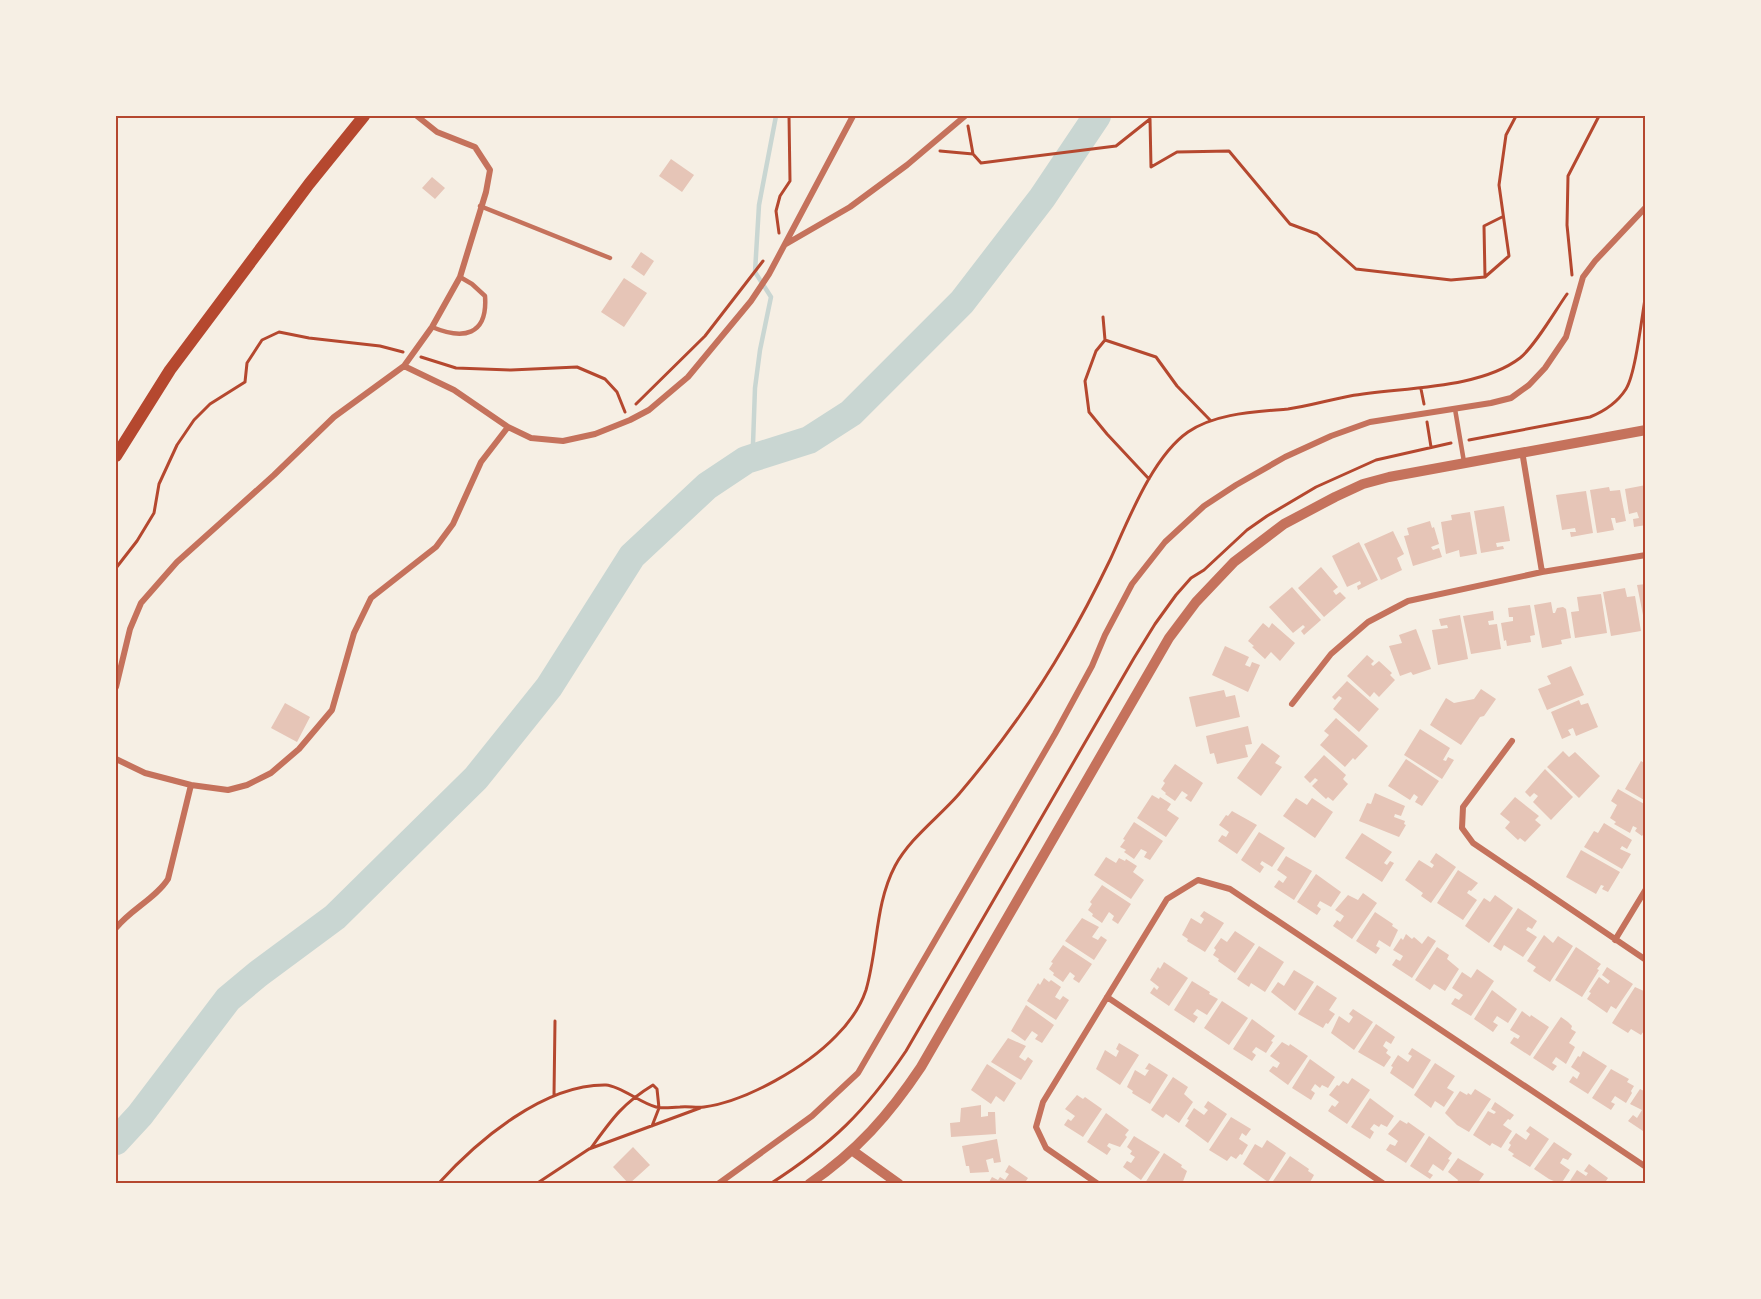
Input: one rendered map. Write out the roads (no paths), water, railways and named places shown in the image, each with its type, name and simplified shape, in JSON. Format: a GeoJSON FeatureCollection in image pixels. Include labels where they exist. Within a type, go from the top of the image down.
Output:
{"type":"FeatureCollection","features":[{"type":"Feature","properties":{"kind":"main road"},"geometry":{"type":"LineString","coordinates":[[116,456],[170,370],[309,184],[364,116]]}},
{"type":"Feature","properties":{"kind":"street"},"geometry":{"type":"LineString","coordinates":[[116,687],[130,629],[141,603],[177,562],[274,475],[334,417],[404,366],[432,327],[459,277],[486,192],[490,170],[475,147],[437,132],[417,116]]}},
{"type":"Feature","properties":{"kind":"street"},"geometry":{"type":"LineString","coordinates":[[404,366],[454,390],[508,428],[531,438],[563,441],[595,434],[649,410],[688,377],[755,294],[786,245],[853,116]]}},
{"type":"Feature","properties":{"kind":"street"},"geometry":{"type":"LineString","coordinates":[[786,245],[850,207],[906,165],[965,116]]}},
{"type":"Feature","properties":{"kind":"street"},"geometry":{"type":"LineString","coordinates":[[718,1184],[812,1116],[858,1072],[1065,717],[1132,584],[1165,542],[1204,506],[1285,457],[1331,436],[1370,422],[1511,398],[1529,386],[1545,368],[1566,337],[1583,277],[1646,207]]}},
{"type":"Feature","properties":{"kind":"street"},"geometry":{"type":"LineString","coordinates":[[116,759],[145,773],[191,785],[228,790],[247,785],[272,773],[299,749],[332,710],[354,633],[371,598],[436,547],[453,524],[481,462],[508,428]]}},
{"type":"Feature","properties":{"kind":"street"},"geometry":{"type":"LineString","coordinates":[[809,1184],[853,1151],[891,1110],[921,1067],[1169,638],[1196,602],[1234,562],[1308,509],[1363,484],[1464,462],[1646,430]]}},
{"type":"Feature","properties":{"kind":"street"},"geometry":{"type":"LineString","coordinates":[[1522,451],[1542,572]]}},
{"type":"Feature","properties":{"kind":"street"},"geometry":{"type":"LineString","coordinates":[[1292,704],[1331,654],[1368,622],[1408,601],[1542,572],[1646,555]]}},
{"type":"Feature","properties":{"kind":"street"},"geometry":{"type":"LineString","coordinates":[[1512,741],[1463,807],[1462,828],[1473,843],[1646,960]]}},
{"type":"Feature","properties":{"kind":"street"},"geometry":{"type":"LineString","coordinates":[[116,928],[168,879],[191,785]]}},
{"type":"Feature","properties":{"kind":"street"},"geometry":{"type":"LineString","coordinates":[[1098,1184],[1046,1148],[1036,1127],[1043,1102],[1167,899],[1198,880],[1230,889],[1646,1167]]}},
{"type":"Feature","properties":{"kind":"street"},"geometry":{"type":"LineString","coordinates":[[1615,940],[1646,889]]}},
{"type":"Feature","properties":{"kind":"street"},"geometry":{"type":"LineString","coordinates":[[1107,997],[1384,1184]]}},
{"type":"Feature","properties":{"kind":"street"},"geometry":{"type":"LineString","coordinates":[[853,1151],[899,1184]]}},
{"type":"Feature","properties":{"kind":"lane"},"geometry":{"type":"LineString","coordinates":[[480,206],[610,258]]}},
{"type":"Feature","properties":{"kind":"lane"},"geometry":{"type":"LineString","coordinates":[[432,327],[463,336],[477,328],[486,310],[485,296],[472,284],[459,277]]}},
{"type":"Feature","properties":{"kind":"lane"},"geometry":{"type":"LineString","coordinates":[[1455,409],[1464,462]]}},
{"type":"Feature","properties":{"kind":"waterway"},"geometry":{"type":"LineString","coordinates":[[746,460],[753,444],[755,388],[771,297],[755,272],[759,205],[776,116]]}},
{"type":"Feature","properties":{"kind":"waterway"},"geometry":{"type":"LineString","coordinates":[[116,1141],[140,1115],[228,999],[335,917],[476,778],[549,687],[632,556],[707,486],[746,460],[809,440],[851,413],[962,302],[1042,198],[1097,116]]}}]}
